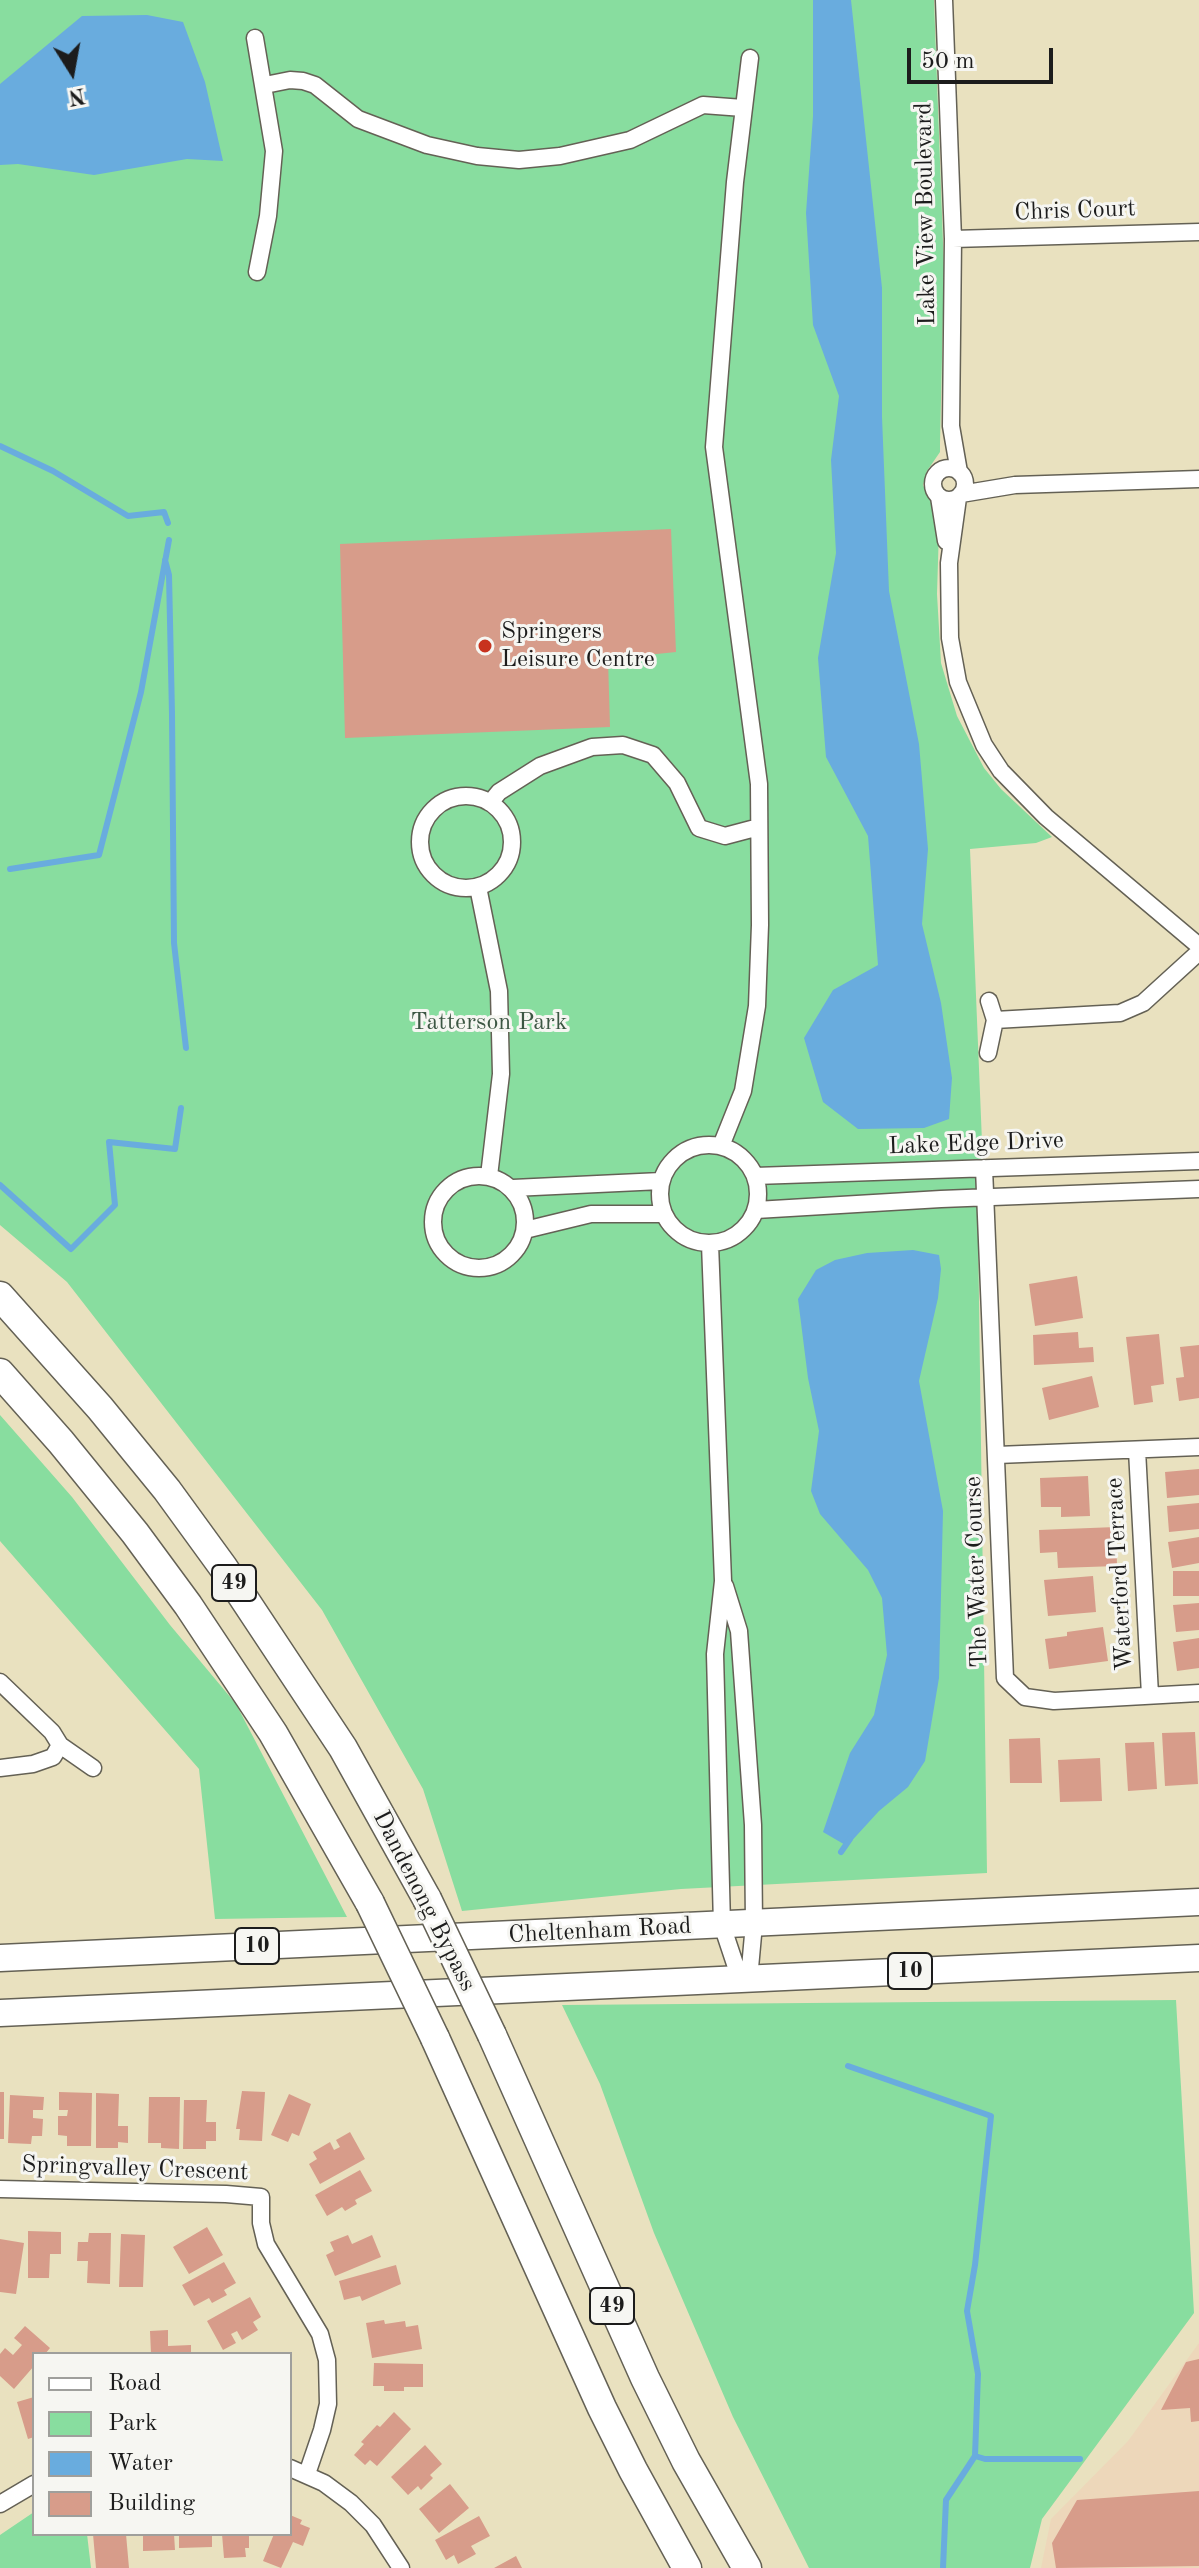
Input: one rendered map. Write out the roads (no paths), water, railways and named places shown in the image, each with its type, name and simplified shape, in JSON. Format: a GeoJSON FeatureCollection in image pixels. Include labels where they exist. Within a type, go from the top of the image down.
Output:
{"type":"FeatureCollection","features":[{"type":"Feature","properties":{"kind":"highway","name":"Dandenong Bypass"},"geometry":{"type":"LineString","coordinates":[[0,1296],[100,1408],[167,1490],[223,1567],[335,1735],[427,1899],[492,2035],[645,2378],[686,2461],[747,2568]]}},
{"type":"Feature","properties":{"kind":"highway","name":"Dandenong Bypass"},"geometry":{"type":"LineString","coordinates":[[0,1373],[125,1522],[188,1605],[273,1733],[370,1903],[435,2038],[602,2408],[687,2568]]}},
{"type":"Feature","properties":{"kind":"main road","name":"Cheltenham Road"},"geometry":{"type":"LineString","coordinates":[[0,1958],[1199,1902]]}},
{"type":"Feature","properties":{"kind":"main road","name":"10"},"geometry":{"type":"LineString","coordinates":[[0,2013],[1199,1958]]}},
{"type":"Feature","properties":{"kind":"street","name":"Lake View Boulevard"},"geometry":{"type":"LineString","coordinates":[[944,0],[953,239],[951,426],[954,473],[965,485],[960,496],[949,563],[948,613],[953,659],[966,706],[984,745],[1001,771],[1046,817],[1199,946]]}},
{"type":"Feature","properties":{"kind":"street"},"geometry":{"type":"LineString","coordinates":[[255,38],[274,151],[268,216],[257,272]]}},
{"type":"Feature","properties":{"kind":"street"},"geometry":{"type":"LineString","coordinates":[[721,1146],[743,1091],[757,1006],[759,784],[714,447],[750,58]]}},
{"type":"Feature","properties":{"kind":"street"},"geometry":{"type":"LineString","coordinates":[[265,85],[303,81],[315,85],[358,119],[427,145],[477,156],[519,160],[560,156],[630,140],[703,105],[743,108]]}},
{"type":"Feature","properties":{"kind":"street","name":"Chris Court"},"geometry":{"type":"LineString","coordinates":[[953,239],[1199,232]]}},
{"type":"Feature","properties":{"kind":"street","name":"Lake View Boulevard"},"geometry":{"type":"LineString","coordinates":[[949,563],[939,497],[933,485],[935,476],[954,473]]}},
{"type":"Feature","properties":{"kind":"street"},"geometry":{"type":"LineString","coordinates":[[954,473],[1015,485]]}},
{"type":"Feature","properties":{"kind":"street"},"geometry":{"type":"LineString","coordinates":[[939,497],[948,500],[1015,485],[1199,479]]}},
{"type":"Feature","properties":{"kind":"street"},"geometry":{"type":"LineString","coordinates":[[490,803],[499,792],[540,766],[592,747],[623,745],[653,755],[677,783],[699,828],[725,836],[759,827]]}},
{"type":"Feature","properties":{"kind":"street"},"geometry":{"type":"LineString","coordinates":[[463,795],[480,798],[506,818],[510,829],[509,858],[492,880],[478,887],[447,885],[427,867],[418,845],[426,819],[434,808],[447,799],[463,795]]}},
{"type":"Feature","properties":{"kind":"street"},"geometry":{"type":"LineString","coordinates":[[478,887],[499,991],[501,1074],[489,1176]]}},
{"type":"Feature","properties":{"kind":"street"},"geometry":{"type":"LineString","coordinates":[[995,1020],[1120,1013],[1143,1003],[1199,952]]}},
{"type":"Feature","properties":{"kind":"street"},"geometry":{"type":"LineString","coordinates":[[988,1053],[995,1020],[989,1001]]}},
{"type":"Feature","properties":{"kind":"street"},"geometry":{"type":"LineString","coordinates":[[708,1145],[721,1146],[747,1162],[755,1176],[759,1193],[756,1210],[739,1234],[710,1244],[695,1242],[682,1236],[663,1214],[661,1181],[674,1159],[684,1152],[708,1145]]}},
{"type":"Feature","properties":{"kind":"street","name":"Lake Edge Drive"},"geometry":{"type":"LineString","coordinates":[[755,1176],[1199,1161]]}},
{"type":"Feature","properties":{"kind":"street","name":"The Water Course"},"geometry":{"type":"LineString","coordinates":[[984,1168],[1005,1678],[1025,1697],[1054,1701],[1199,1693]]}},
{"type":"Feature","properties":{"kind":"street"},"geometry":{"type":"LineString","coordinates":[[513,1188],[523,1206],[525,1230],[511,1256],[483,1268],[468,1267],[454,1261],[442,1250],[435,1237],[435,1207],[441,1195],[462,1179],[489,1176],[513,1188],[661,1181]]}},
{"type":"Feature","properties":{"kind":"street"},"geometry":{"type":"LineString","coordinates":[[756,1210],[1199,1189]]}},
{"type":"Feature","properties":{"kind":"street"},"geometry":{"type":"LineString","coordinates":[[525,1230],[591,1214],[663,1214]]}},
{"type":"Feature","properties":{"kind":"street"},"geometry":{"type":"LineString","coordinates":[[710,1244],[723,1581],[715,1654],[722,1925],[744,1979]]}},
{"type":"Feature","properties":{"kind":"street","name":"The Water Course"},"geometry":{"type":"LineString","coordinates":[[997,1455],[1199,1447]]}},
{"type":"Feature","properties":{"kind":"street","name":"Waterford Terrace"},"geometry":{"type":"LineString","coordinates":[[1137,1450],[1150,1695]]}},
{"type":"Feature","properties":{"kind":"street"},"geometry":{"type":"LineString","coordinates":[[723,1581],[739,1631],[753,1825],[754,1924],[744,1979]]}},
{"type":"Feature","properties":{"kind":"street"},"geometry":{"type":"LineString","coordinates":[[0,1682],[52,1732],[60,1745],[93,1768]]}},
{"type":"Feature","properties":{"kind":"street"},"geometry":{"type":"LineString","coordinates":[[0,1768],[33,1764],[53,1757],[60,1745]]}},
{"type":"Feature","properties":{"kind":"street","name":"Springvalley Crescent"},"geometry":{"type":"LineString","coordinates":[[0,2189],[261,2197],[261,2223],[266,2244],[320,2334],[327,2360],[328,2404],[307,2474]]}},
{"type":"Feature","properties":{"kind":"street"},"geometry":{"type":"LineString","coordinates":[[292,2469],[324,2483],[362,2514],[373,2525],[401,2568]]}},
{"type":"Feature","properties":{"kind":"street"},"geometry":{"type":"LineString","coordinates":[[0,2482],[5,2501],[32,2485]]}},
{"type":"Feature","properties":{"kind":"water"},"geometry":{"type":"Polygon","coordinates":[[[813,0],[851,0],[882,288],[882,417],[889,591],[919,744],[928,849],[922,924],[941,1003],[952,1078],[949,1119],[924,1128],[858,1129],[823,1102],[804,1038],[833,990],[878,965],[868,836],[826,757],[818,658],[836,553],[831,460],[839,396],[813,325],[806,213],[813,116],[813,0]]]}},
{"type":"Feature","properties":{"kind":"water"},"geometry":{"type":"Polygon","coordinates":[[[147,15],[183,22],[205,82],[223,161],[187,159],[94,175],[18,164],[0,165],[0,84],[82,16],[147,15]]]}},
{"type":"Feature","properties":{"kind":"water"},"geometry":{"type":"Polygon","coordinates":[[[913,1250],[939,1255],[941,1269],[938,1298],[919,1381],[943,1511],[939,1678],[925,1761],[908,1787],[879,1811],[847,1846],[823,1832],[850,1753],[874,1715],[887,1655],[882,1598],[868,1570],[820,1514],[811,1491],[819,1431],[808,1378],[798,1299],[816,1270],[835,1260],[867,1253],[913,1250]]]}},
{"type":"Feature","properties":{"kind":"waterway"},"geometry":{"type":"LineString","coordinates":[[0,446],[53,471],[128,516],[164,512],[168,523]]}},
{"type":"Feature","properties":{"kind":"waterway"},"geometry":{"type":"LineString","coordinates":[[10,869],[99,855],[141,692],[169,540]]}},
{"type":"Feature","properties":{"kind":"waterway"},"geometry":{"type":"LineString","coordinates":[[165,560],[169,575],[174,943],[186,1048]]}},
{"type":"Feature","properties":{"kind":"waterway"},"geometry":{"type":"LineString","coordinates":[[0,1185],[71,1249],[115,1205],[109,1142],[175,1149],[181,1108]]}},
{"type":"Feature","properties":{"kind":"waterway"},"geometry":{"type":"LineString","coordinates":[[841,1852],[850,1839]]}},
{"type":"Feature","properties":{"kind":"waterway"},"geometry":{"type":"LineString","coordinates":[[848,2066],[991,2116],[967,2311],[978,2374],[975,2456],[946,2500],[943,2568]]}},
{"type":"Feature","properties":{"kind":"waterway"},"geometry":{"type":"LineString","coordinates":[[975,2456],[985,2459],[1080,2459]]}},
{"type":"Feature","properties":{"kind":"place","name":"Springers Leisure Centre"},"geometry":{"type":"Point","coordinates":[485,646]}},
{"type":"Feature","properties":{"kind":"park label","name":"Tatterson Park"},"geometry":{"type":"Point","coordinates":[489,1023]}}]}
